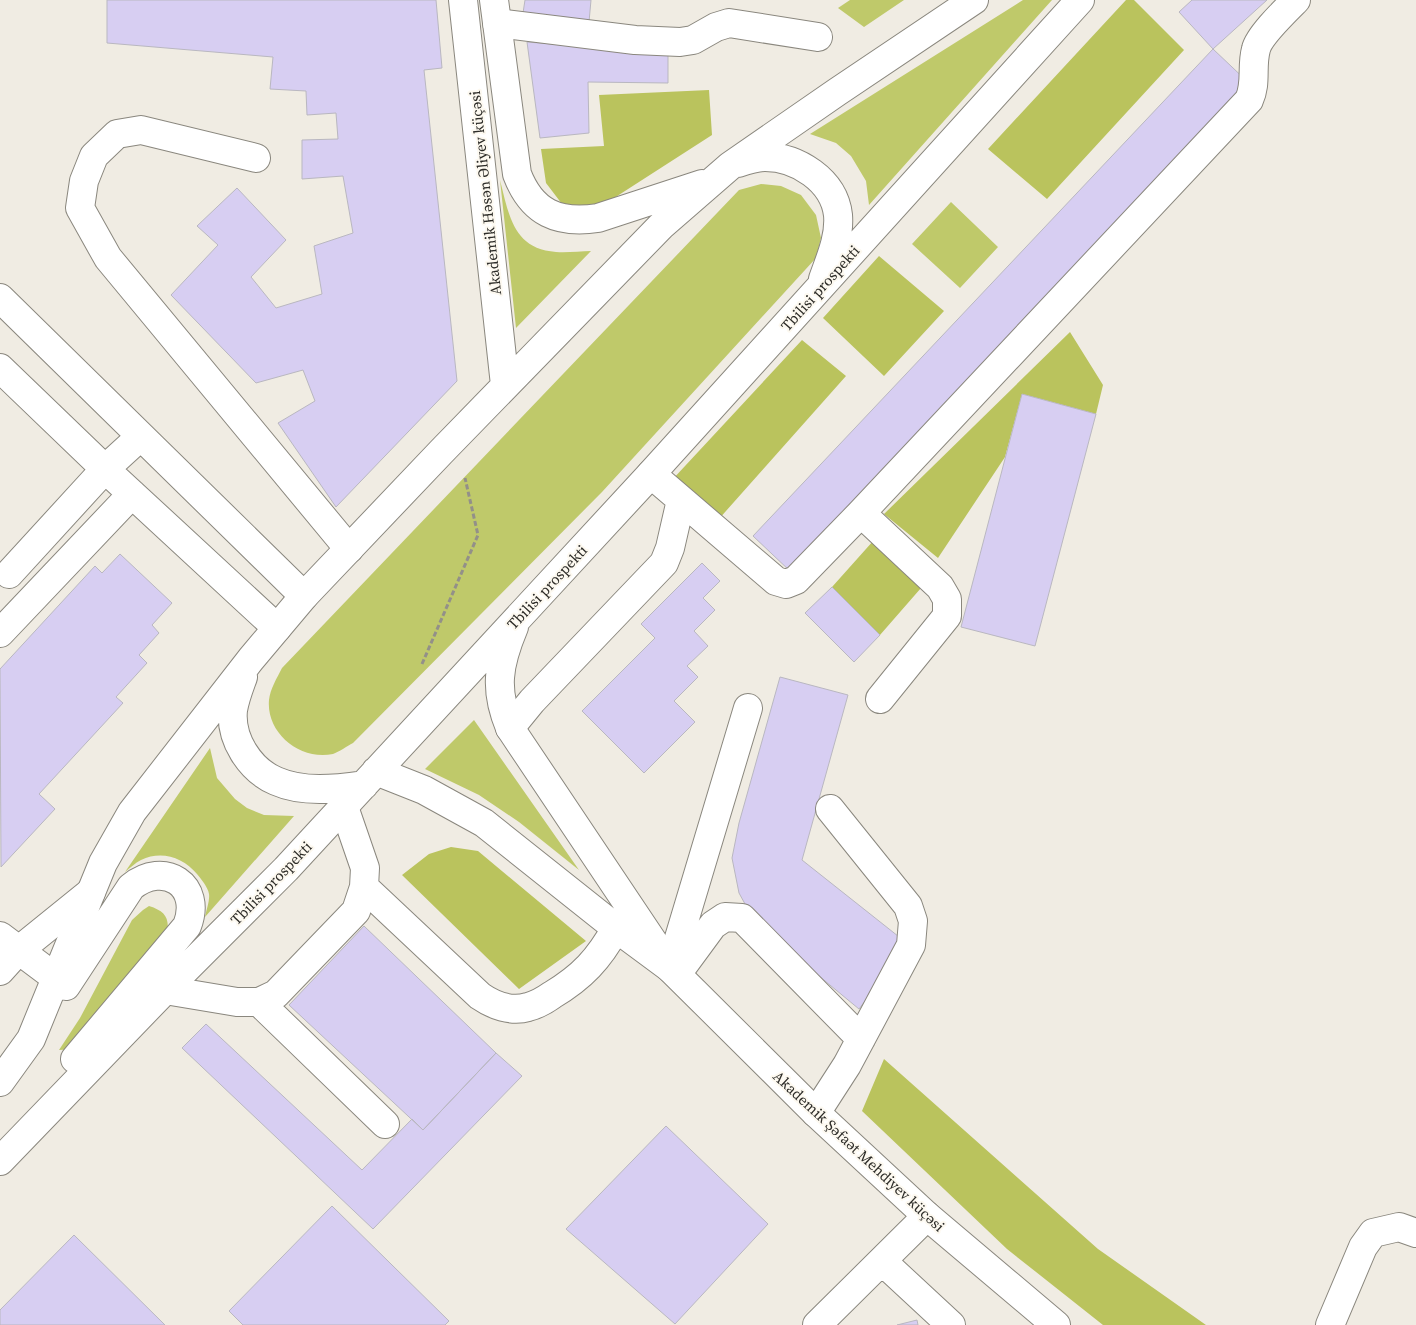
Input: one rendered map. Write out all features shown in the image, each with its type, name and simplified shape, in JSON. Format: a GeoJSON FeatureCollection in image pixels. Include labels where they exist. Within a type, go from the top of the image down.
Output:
{"type":"FeatureCollection","features":[{"type":"Feature","properties":{"kind":"main road","name":"Akademik Həsən Əliyev küçəsi"},"geometry":{"type":"LineString","coordinates":[[463,0],[505,385]]}},
{"type":"Feature","properties":{"kind":"main road"},"geometry":{"type":"LineString","coordinates":[[31,1039],[103,863],[132,812],[250,659],[304,596],[505,385],[661,226],[720,174],[974,0]]}},
{"type":"Feature","properties":{"kind":"main road","name":"Tbilisi prospekti"},"geometry":{"type":"LineString","coordinates":[[0,1161],[165,990],[286,870],[651,474],[1080,0]]}},
{"type":"Feature","properties":{"kind":"main road"},"geometry":{"type":"LineString","coordinates":[[651,474],[776,581],[786,584],[796,580],[1249,100],[1255,80],[1256,48],[1260,39],[1296,0]]}},
{"type":"Feature","properties":{"kind":"main road","name":"Akademik Həsən Əliyev küçəsi"},"geometry":{"type":"LineString","coordinates":[[496,12],[517,174],[523,189],[531,201],[554,216],[583,220],[598,218],[720,174],[749,159],[764,157],[783,159],[800,165],[826,187],[834,200],[838,215],[834,250],[817,292]]}},
{"type":"Feature","properties":{"kind":"main road"},"geometry":{"type":"LineString","coordinates":[[496,12],[635,40],[680,42],[693,40],[716,27],[729,23],[818,37]]}},
{"type":"Feature","properties":{"kind":"main road"},"geometry":{"type":"LineString","coordinates":[[256,158],[141,130],[116,134],[94,156],[84,181],[80,208],[108,258],[348,549]]}},
{"type":"Feature","properties":{"kind":"main road"},"geometry":{"type":"LineString","coordinates":[[0,298],[304,596]]}},
{"type":"Feature","properties":{"kind":"main road"},"geometry":{"type":"LineString","coordinates":[[0,368],[105,469],[277,628]]}},
{"type":"Feature","properties":{"kind":"main road"},"geometry":{"type":"LineString","coordinates":[[9,574],[105,469],[140,437]]}},
{"type":"Feature","properties":{"kind":"main road"},"geometry":{"type":"LineString","coordinates":[[0,633],[132,494]]}},
{"type":"Feature","properties":{"kind":"main road"},"geometry":{"type":"LineString","coordinates":[[510,728],[532,701],[664,563],[670,548],[681,500]]}},
{"type":"Feature","properties":{"kind":"main road"},"geometry":{"type":"LineString","coordinates":[[861,513],[940,587],[947,599],[947,616],[880,699]]}},
{"type":"Feature","properties":{"kind":"main road","name":"Akademik Şəfaət Mehdiyev küçəsi"},"geometry":{"type":"LineString","coordinates":[[517,619],[504,656],[499,693],[502,710],[510,728],[623,918],[673,971],[816,1113],[1046,1322]]}},
{"type":"Feature","properties":{"kind":"main road"},"geometry":{"type":"LineString","coordinates":[[250,659],[233,711],[234,730],[241,749],[253,766],[277,782],[294,786],[341,788],[370,778],[424,790],[484,823],[623,918],[599,956],[584,972],[564,988],[527,1008],[508,1008],[492,1004],[480,996],[364,887]]}},
{"type":"Feature","properties":{"kind":"main road"},"geometry":{"type":"LineString","coordinates":[[673,971],[748,708]]}},
{"type":"Feature","properties":{"kind":"main road"},"geometry":{"type":"LineString","coordinates":[[165,990],[238,1002],[259,1002],[276,994],[356,911],[364,887],[365,868],[344,807]]}},
{"type":"Feature","properties":{"kind":"main road"},"geometry":{"type":"LineString","coordinates":[[816,1113],[847,1065],[911,945],[913,921],[908,906],[830,809]]}},
{"type":"Feature","properties":{"kind":"main road"},"geometry":{"type":"LineString","coordinates":[[0,1082],[31,1039],[131,887],[146,877],[154,875],[170,876],[182,884],[192,904],[192,916],[187,926],[50,1088],[0,1141]]}},
{"type":"Feature","properties":{"kind":"main road"},"geometry":{"type":"LineString","coordinates":[[0,970],[9,943],[91,892]]}},
{"type":"Feature","properties":{"kind":"main road"},"geometry":{"type":"LineString","coordinates":[[673,971],[714,925],[725,917],[742,918],[861,1039]]}},
{"type":"Feature","properties":{"kind":"main road"},"geometry":{"type":"LineString","coordinates":[[9,943],[56,978]]}},
{"type":"Feature","properties":{"kind":"main road"},"geometry":{"type":"LineString","coordinates":[[259,1002],[385,1124]]}},
{"type":"Feature","properties":{"kind":"main road"},"geometry":{"type":"LineString","coordinates":[[817,1325],[928,1216]]}},
{"type":"Feature","properties":{"kind":"main road"},"geometry":{"type":"LineString","coordinates":[[1330,1325],[1363,1247],[1372,1233],[1399,1227],[1416,1233]]}},
{"type":"Feature","properties":{"kind":"main road"},"geometry":{"type":"LineString","coordinates":[[882,1261],[951,1325]]}},
{"type":"Feature","properties":{"kind":"path"},"geometry":{"type":"LineString","coordinates":[[422,664],[478,535],[466,478]]}},
{"type":"Feature","properties":{"kind":"green space"},"geometry":{"type":"Polygon","coordinates":[[[850,0],[904,0],[864,27],[838,8],[850,0]]]}},
{"type":"Feature","properties":{"kind":"green space"},"geometry":{"type":"Polygon","coordinates":[[[1023,0],[1052,0],[869,205],[866,181],[851,156],[836,143],[810,134],[1023,0]]]}},
{"type":"Feature","properties":{"kind":"green space"},"geometry":{"type":"Polygon","coordinates":[[[1126,0],[1134,0],[1184,50],[1047,199],[988,149],[1126,0]]]}},
{"type":"Feature","properties":{"kind":"green space"},"geometry":{"type":"Polygon","coordinates":[[[709,90],[712,135],[611,200],[585,210],[562,204],[546,183],[541,149],[604,146],[599,95],[709,90]]]}},
{"type":"Feature","properties":{"kind":"green space"},"geometry":{"type":"Polygon","coordinates":[[[500,180],[506,206],[515,228],[530,244],[556,252],[591,251],[516,328],[500,180]]]}},
{"type":"Feature","properties":{"kind":"green space"},"geometry":{"type":"Polygon","coordinates":[[[761,184],[781,186],[801,195],[816,215],[821,238],[816,258],[602,492],[353,743],[333,754],[321,755],[297,749],[288,742],[273,723],[269,700],[282,668],[739,190],[761,184]]]}},
{"type":"Feature","properties":{"kind":"green space"},"geometry":{"type":"Polygon","coordinates":[[[951,202],[998,247],[960,288],[912,244],[951,202]]]}},
{"type":"Feature","properties":{"kind":"green space"},"geometry":{"type":"Polygon","coordinates":[[[879,256],[944,311],[884,376],[823,318],[879,256]]]}},
{"type":"Feature","properties":{"kind":"green space"},"geometry":{"type":"Polygon","coordinates":[[[1070,332],[1103,385],[1096,414],[1022,394],[1005,457],[938,558],[884,514],[1070,332]]]}},
{"type":"Feature","properties":{"kind":"green space"},"geometry":{"type":"Polygon","coordinates":[[[802,340],[846,376],[718,520],[672,480],[802,340]]]}},
{"type":"Feature","properties":{"kind":"green space"},"geometry":{"type":"Polygon","coordinates":[[[874,540],[921,588],[880,635],[832,587],[874,540]]]}},
{"type":"Feature","properties":{"kind":"green space"},"geometry":{"type":"Polygon","coordinates":[[[474,720],[579,870],[519,822],[479,795],[425,769],[474,720]]]}},
{"type":"Feature","properties":{"kind":"green space"},"geometry":{"type":"Polygon","coordinates":[[[210,748],[217,778],[235,799],[247,808],[264,815],[294,816],[205,917],[209,899],[208,891],[197,874],[178,859],[164,856],[149,857],[141,860],[125,872],[210,748]]]}},
{"type":"Feature","properties":{"kind":"green space"},"geometry":{"type":"Polygon","coordinates":[[[451,847],[478,851],[586,941],[519,989],[402,875],[429,854],[451,847]]]}},
{"type":"Feature","properties":{"kind":"green space"},"geometry":{"type":"Polygon","coordinates":[[[149,906],[159,910],[167,919],[167,934],[75,1049],[59,1050],[80,1018],[132,920],[149,906]]]}},
{"type":"Feature","properties":{"kind":"green space"},"geometry":{"type":"Polygon","coordinates":[[[884,1059],[1098,1249],[1206,1325],[1103,1325],[1007,1249],[862,1111],[884,1059]]]}},
{"type":"Feature","properties":{"kind":"building"},"geometry":{"type":"Polygon","coordinates":[[[107,0],[436,0],[442,68],[424,70],[457,381],[336,507],[278,423],[315,401],[303,370],[256,383],[171,295],[218,245],[197,226],[237,188],[286,240],[251,277],[276,308],[322,294],[314,246],[353,233],[343,176],[302,179],[302,140],[338,139],[336,113],[307,115],[306,91],[270,89],[273,57],[107,43],[107,0]]]}},
{"type":"Feature","properties":{"kind":"building"},"geometry":{"type":"Polygon","coordinates":[[[525,0],[591,0],[589,22],[523,13],[525,0]]]}},
{"type":"Feature","properties":{"kind":"building"},"geometry":{"type":"Polygon","coordinates":[[[1192,0],[1267,0],[1213,49],[1179,12],[1192,0]]]}},
{"type":"Feature","properties":{"kind":"building"},"geometry":{"type":"Polygon","coordinates":[[[527,42],[668,53],[668,83],[588,82],[589,133],[540,138],[527,42]]]}},
{"type":"Feature","properties":{"kind":"building"},"geometry":{"type":"Polygon","coordinates":[[[1213,49],[1251,85],[791,572],[753,536],[1213,49]]]}},
{"type":"Feature","properties":{"kind":"building"},"geometry":{"type":"Polygon","coordinates":[[[1022,394],[1096,414],[1035,646],[961,627],[1022,394]]]}},
{"type":"Feature","properties":{"kind":"building"},"geometry":{"type":"Polygon","coordinates":[[[120,554],[172,603],[152,625],[159,633],[139,655],[147,663],[116,697],[123,703],[39,794],[55,809],[1,867],[0,669],[95,566],[102,573],[120,554]]]}},
{"type":"Feature","properties":{"kind":"building"},"geometry":{"type":"Polygon","coordinates":[[[702,563],[720,581],[703,598],[715,610],[694,631],[708,646],[687,666],[698,677],[674,701],[695,722],[644,773],[582,711],[655,638],[641,624],[702,563]]]}},
{"type":"Feature","properties":{"kind":"building"},"geometry":{"type":"Polygon","coordinates":[[[832,587],[880,635],[854,662],[805,613],[832,587]]]}},
{"type":"Feature","properties":{"kind":"building"},"geometry":{"type":"Polygon","coordinates":[[[780,677],[848,695],[802,860],[908,944],[859,1009],[756,924],[739,893],[732,858],[739,823],[780,677]]]}},
{"type":"Feature","properties":{"kind":"building"},"geometry":{"type":"Polygon","coordinates":[[[364,926],[496,1053],[423,1130],[289,1005],[364,926]]]}},
{"type":"Feature","properties":{"kind":"building"},"geometry":{"type":"Polygon","coordinates":[[[206,1024],[362,1170],[412,1119],[423,1130],[496,1053],[522,1076],[373,1229],[182,1048],[206,1024]]]}},
{"type":"Feature","properties":{"kind":"building"},"geometry":{"type":"Polygon","coordinates":[[[666,1126],[768,1224],[675,1324],[566,1229],[666,1126]]]}},
{"type":"Feature","properties":{"kind":"building"},"geometry":{"type":"Polygon","coordinates":[[[332,1206],[449,1321],[445,1325],[243,1325],[229,1311],[332,1206]]]}},
{"type":"Feature","properties":{"kind":"building"},"geometry":{"type":"Polygon","coordinates":[[[74,1235],[165,1325],[0,1325],[0,1310],[74,1235]]]}},
{"type":"Feature","properties":{"kind":"building"},"geometry":{"type":"Polygon","coordinates":[[[917,1320],[918,1325],[897,1325],[917,1320]]]}}]}
